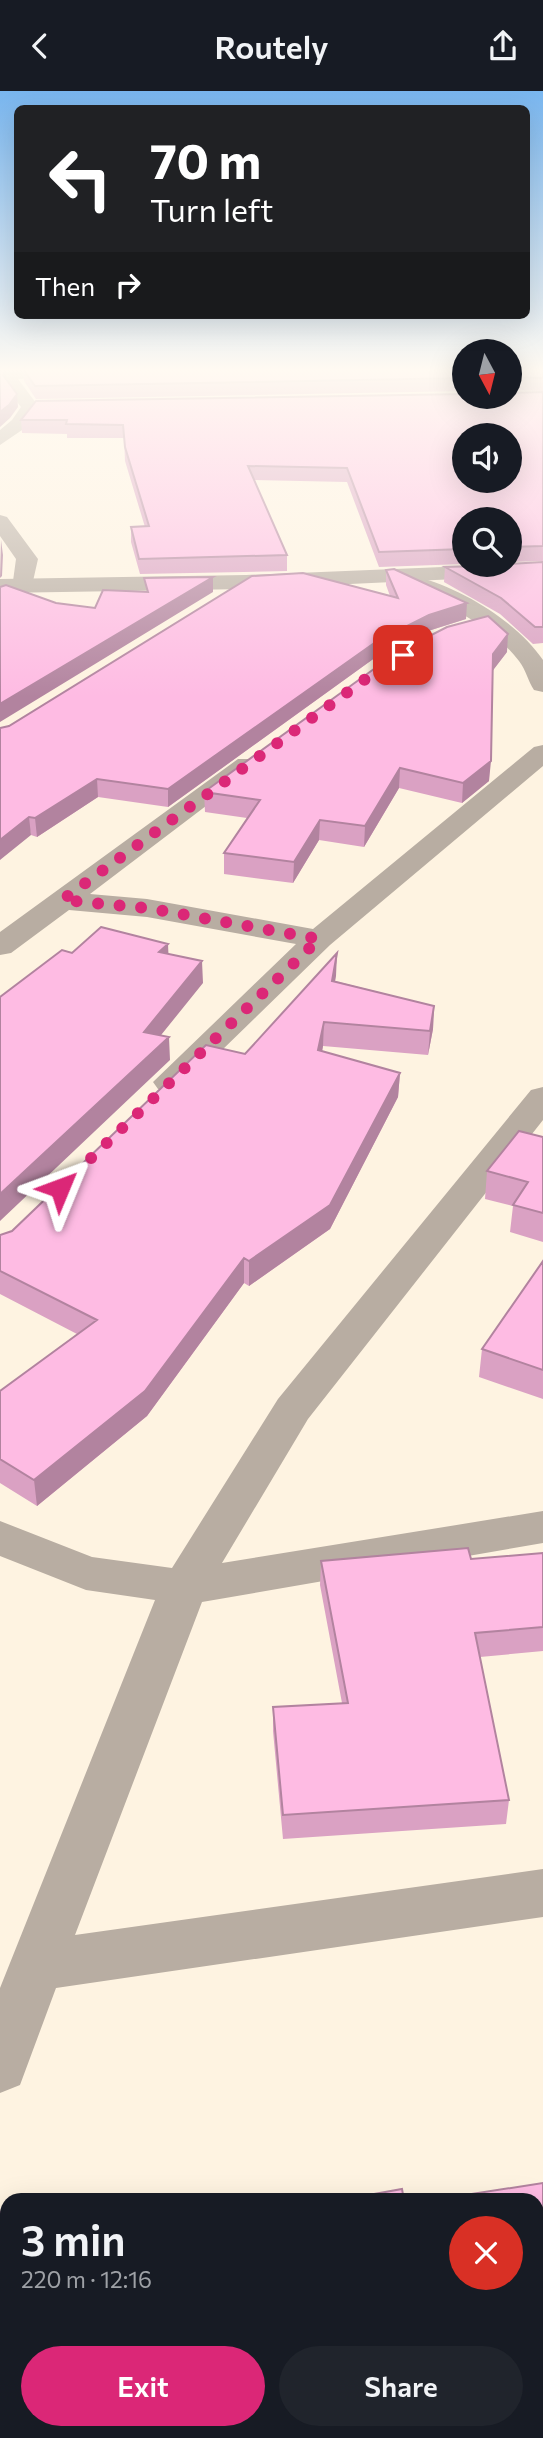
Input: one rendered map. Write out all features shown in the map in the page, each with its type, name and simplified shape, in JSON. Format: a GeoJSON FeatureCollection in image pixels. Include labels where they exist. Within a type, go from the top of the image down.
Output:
{"type":"FeatureCollection","features":[{"type":"Feature","properties":{"kind":"street"},"geometry":{"type":"LineString","coordinates":[[0,521],[27,559],[23,585]]}},
{"type":"Feature","properties":{"kind":"street"},"geometry":{"type":"LineString","coordinates":[[0,586],[246,582],[543,569]]}},
{"type":"Feature","properties":{"kind":"street"},"geometry":{"type":"LineString","coordinates":[[400,576],[463,603],[530,657],[543,685]]}},
{"type":"Feature","properties":{"kind":"street"},"geometry":{"type":"LineString","coordinates":[[211,604],[246,582]]}},
{"type":"Feature","properties":{"kind":"street"},"geometry":{"type":"LineString","coordinates":[[0,594],[23,585]]}},
{"type":"Feature","properties":{"kind":"street"},"geometry":{"type":"LineString","coordinates":[[463,631],[489,623]]}},
{"type":"Feature","properties":{"kind":"street"},"geometry":{"type":"LineString","coordinates":[[149,1102],[319,939],[543,753]]}},
{"type":"Feature","properties":{"kind":"street"},"geometry":{"type":"LineString","coordinates":[[0,946],[263,754]]}},
{"type":"Feature","properties":{"kind":"street"},"geometry":{"type":"LineString","coordinates":[[62,900],[147,908],[319,939]]}},
{"type":"Feature","properties":{"kind":"street"},"geometry":{"type":"LineString","coordinates":[[1,2057],[184,1587],[293,1409],[543,1097]]}},
{"type":"Feature","properties":{"kind":"street"},"geometry":{"type":"LineString","coordinates":[[0,1538],[86,1573],[184,1587],[543,1527]]}},
{"type":"Feature","properties":{"kind":"street"},"geometry":{"type":"LineString","coordinates":[[36,1966],[543,1893]]}},
{"type":"Feature","properties":{"kind":"building"},"geometry":{"type":"Polygon","coordinates":[[[134,478],[253,478],[287,555],[139,559],[131,527],[149,526],[134,478]]]}},
{"type":"Feature","properties":{"kind":"building"},"geometry":{"type":"Polygon","coordinates":[[[351,478],[452,478],[452,493],[522,493],[522,478],[543,478],[543,546],[522,547],[522,507],[452,507],[452,549],[379,552],[351,478]]]}},
{"type":"Feature","properties":{"kind":"building"},"geometry":{"type":"Polygon","coordinates":[[[543,562],[543,627],[535,627],[501,598],[463,577],[522,577],[522,563],[543,562]]]}},
{"type":"Feature","properties":{"kind":"building"},"geometry":{"type":"Polygon","coordinates":[[[394,569],[467,603],[429,615],[377,641],[168,789],[97,779],[35,818],[29,817],[0,840],[0,728],[9,726],[252,576],[303,573],[398,598],[386,570],[394,569]]]}},
{"type":"Feature","properties":{"kind":"building"},"geometry":{"type":"Polygon","coordinates":[[[213,577],[0,704],[0,587],[6,585],[56,603],[95,608],[103,590],[148,592],[144,578],[213,577]]]}},
{"type":"Feature","properties":{"kind":"building"},"geometry":{"type":"Polygon","coordinates":[[[488,616],[508,634],[493,654],[491,761],[463,783],[400,768],[365,826],[320,820],[294,862],[224,853],[260,800],[204,792],[396,653],[447,627],[488,616]]]}},
{"type":"Feature","properties":{"kind":"building"},"geometry":{"type":"Polygon","coordinates":[[[101,927],[168,944],[159,952],[202,961],[144,1032],[169,1037],[0,1194],[0,997],[62,950],[72,953],[101,927]]]}},
{"type":"Feature","properties":{"kind":"building"},"geometry":{"type":"Polygon","coordinates":[[[337,953],[332,981],[434,1006],[430,1031],[324,1022],[318,1050],[400,1073],[330,1205],[249,1261],[244,1258],[145,1391],[34,1480],[0,1459],[0,1391],[97,1320],[0,1271],[0,1235],[12,1231],[206,1045],[245,1054],[337,953]]]}},
{"type":"Feature","properties":{"kind":"building"},"geometry":{"type":"Polygon","coordinates":[[[519,1131],[543,1137],[543,1213],[513,1205],[528,1182],[487,1171],[519,1131]]]}},
{"type":"Feature","properties":{"kind":"building"},"geometry":{"type":"Polygon","coordinates":[[[543,1261],[543,1370],[482,1349],[543,1261]]]}},
{"type":"Feature","properties":{"kind":"building"},"geometry":{"type":"Polygon","coordinates":[[[468,1548],[471,1559],[543,1553],[543,1627],[475,1633],[509,1800],[283,1815],[273,1707],[348,1703],[321,1561],[468,1548]]]}},
{"type":"Feature","properties":{"kind":"building"},"geometry":{"type":"Polygon","coordinates":[[[543,2183],[543,2193],[478,2193],[543,2183]]]}},
{"type":"Feature","properties":{"kind":"building"},"geometry":{"type":"Polygon","coordinates":[[[402,2189],[403,2193],[380,2193],[402,2189]]]}},
{"type":"Feature","properties":{"kind":"route"},"geometry":{"type":"LineString","coordinates":[[60,1188],[319,939],[147,908],[62,900],[386,664],[403,655]]}}]}
